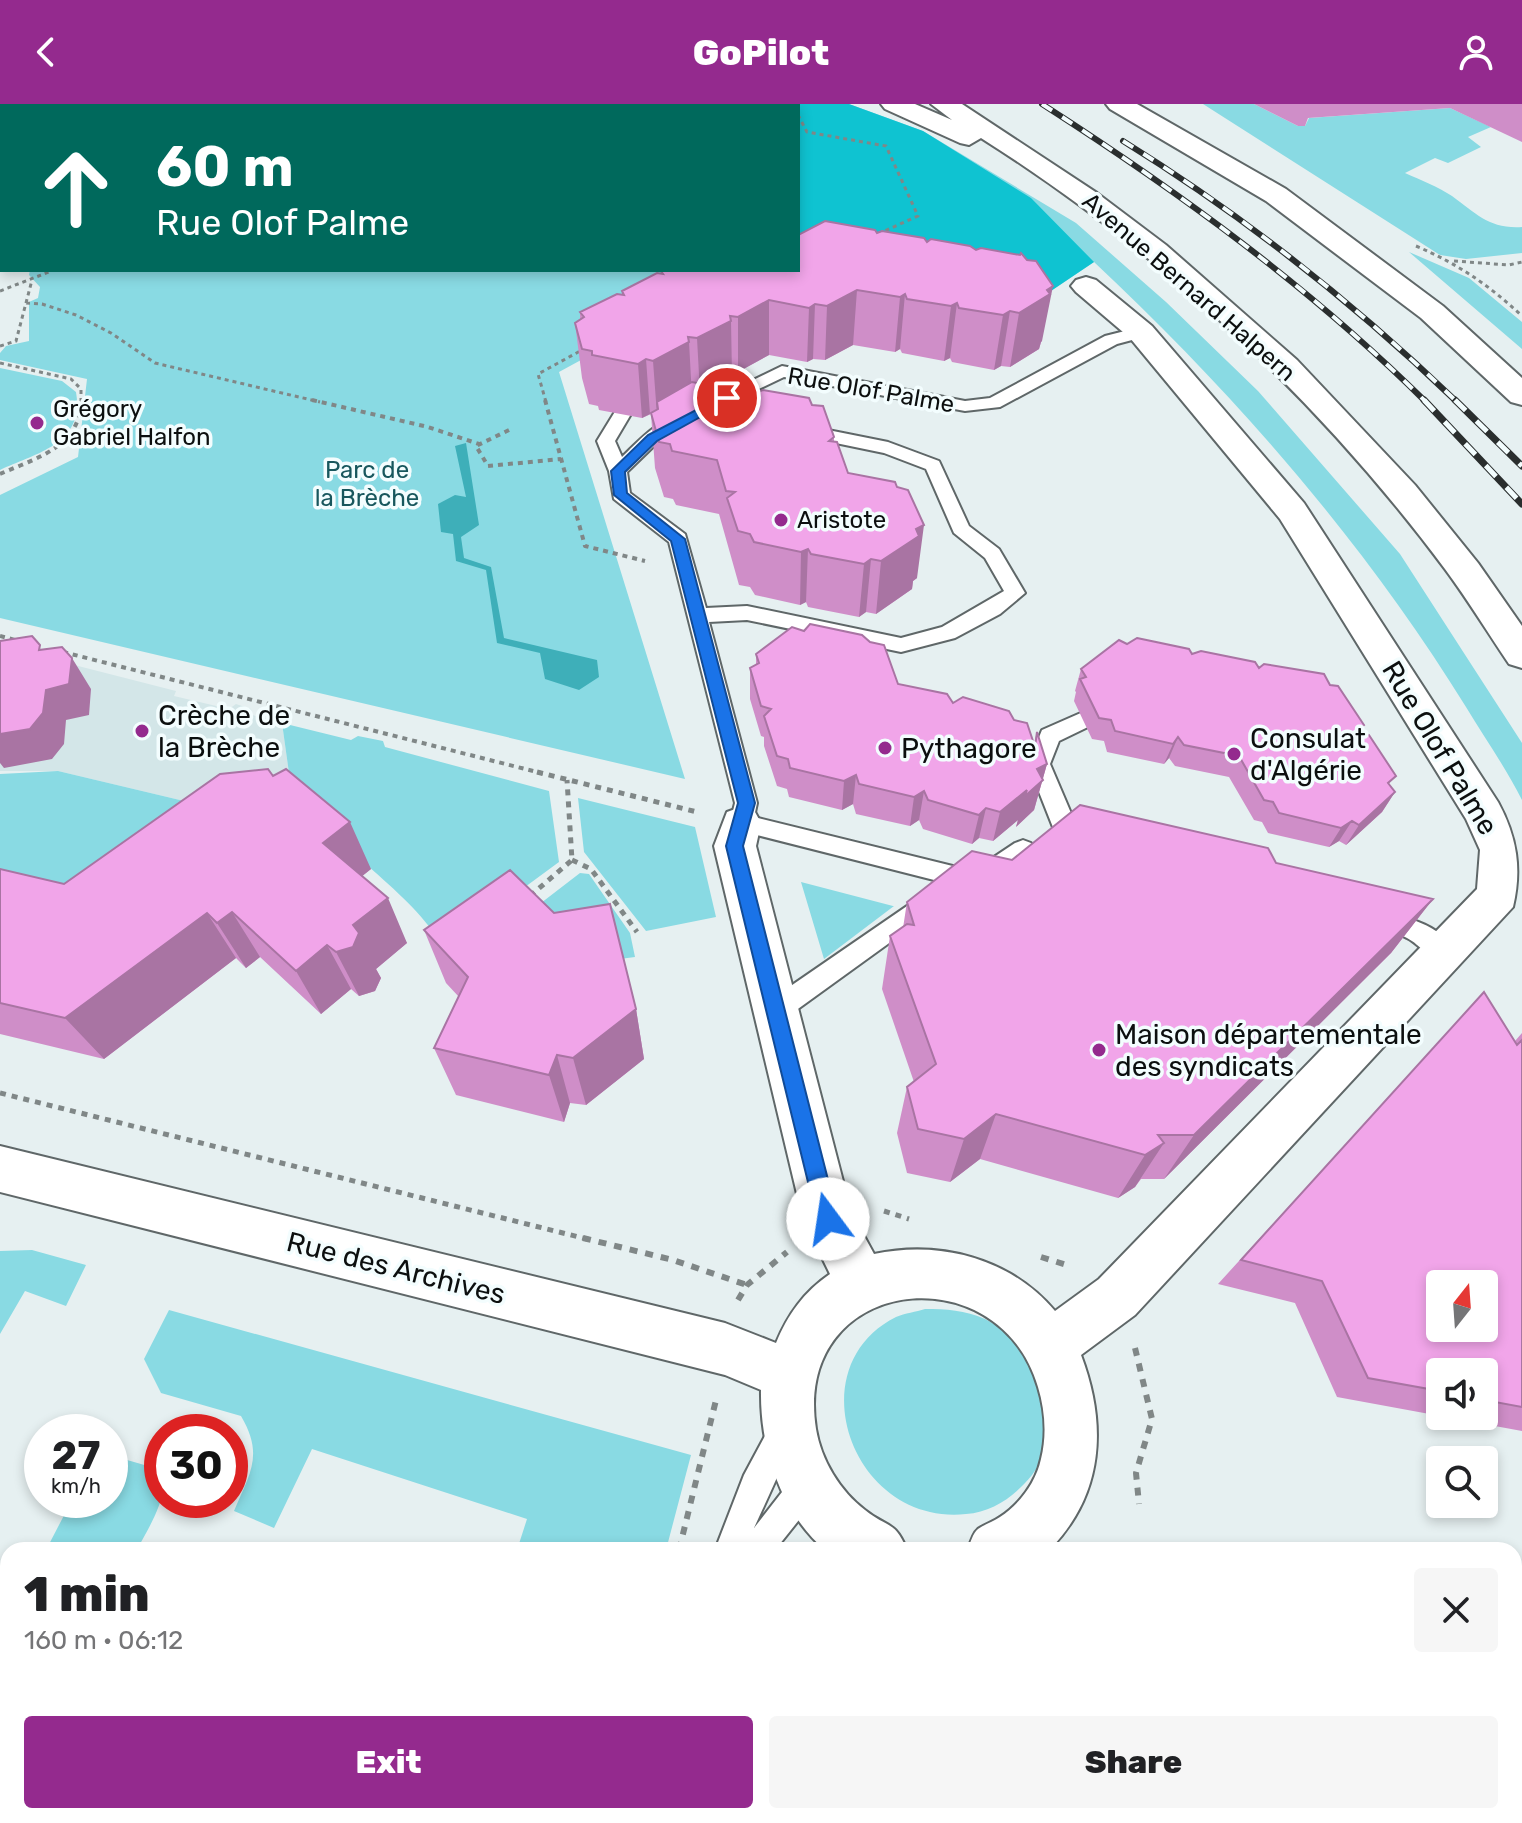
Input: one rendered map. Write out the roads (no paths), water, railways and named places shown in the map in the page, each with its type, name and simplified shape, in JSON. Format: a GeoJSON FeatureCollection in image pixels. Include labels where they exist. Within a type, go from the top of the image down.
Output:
{"type":"FeatureCollection","features":[{"type":"Feature","properties":{"kind":"main road"},"geometry":{"type":"LineString","coordinates":[[894,104],[978,140],[1077,190]]}},
{"type":"Feature","properties":{"kind":"main road","name":"Avenue Bernard Halpern"},"geometry":{"type":"LineString","coordinates":[[944,104],[1007,141],[1077,190],[1254,336],[1360,444],[1456,560],[1522,655]]}},
{"type":"Feature","properties":{"kind":"main road"},"geometry":{"type":"LineString","coordinates":[[1119,104],[1276,195]]}},
{"type":"Feature","properties":{"kind":"main road"},"geometry":{"type":"LineString","coordinates":[[1182,112],[1276,195],[1432,312],[1522,395]]}},
{"type":"Feature","properties":{"kind":"main road","name":"Rue Olof Palme"},"geometry":{"type":"LineString","coordinates":[[1050,1346],[1117,1297],[1498,895],[1501,850],[1484,813],[1292,511],[1141,332],[1086,286]]}},
{"type":"Feature","properties":{"kind":"main road"},"geometry":{"type":"LineString","coordinates":[[741,823],[735,846],[828,1219],[862,1283]]}},
{"type":"Feature","properties":{"kind":"main road","name":"Rue des Archives"},"geometry":{"type":"LineString","coordinates":[[0,1169],[725,1349],[788,1400]]}},
{"type":"Feature","properties":{"kind":"main road"},"geometry":{"type":"LineString","coordinates":[[848,1542],[807,1485],[788,1400],[807,1332],[831,1304],[862,1283],[895,1273],[948,1272],[1004,1297],[1050,1346],[1071,1403],[1071,1456],[1054,1503],[1021,1539],[1014,1542]]}},
{"type":"Feature","properties":{"kind":"lane","name":"Rue Olof Palme"},"geometry":{"type":"LineString","coordinates":[[618,471],[652,438],[699,411],[782,371],[965,406],[994,403],[1111,340],[1141,332]]}},
{"type":"Feature","properties":{"kind":"lane"},"geometry":{"type":"LineString","coordinates":[[699,411],[728,416]]}},
{"type":"Feature","properties":{"kind":"lane"},"geometry":{"type":"LineString","coordinates":[[622,414],[606,441],[618,471],[621,495],[678,539],[746,803],[741,823],[965,878]]}},
{"type":"Feature","properties":{"kind":"lane"},"geometry":{"type":"LineString","coordinates":[[700,615],[747,613],[901,645],[948,633],[993,609],[1015,593],[992,554],[961,529],[954,507],[933,465],[888,448],[786,428]]}},
{"type":"Feature","properties":{"kind":"lane"},"geometry":{"type":"LineString","coordinates":[[1083,720],[1050,736],[1039,764],[1071,845],[1100,853]]}},
{"type":"Feature","properties":{"kind":"lane"},"geometry":{"type":"LineString","coordinates":[[775,1011],[965,878],[992,872],[1023,849]]}},
{"type":"Feature","properties":{"kind":"lane"},"geometry":{"type":"LineString","coordinates":[[1354,914],[1413,929],[1443,952]]}},
{"type":"Feature","properties":{"kind":"lane"},"geometry":{"type":"LineString","coordinates":[[733,1542],[788,1400]]}},
{"type":"Feature","properties":{"kind":"lane"},"geometry":{"type":"LineString","coordinates":[[762,1542],[807,1485]]}},
{"type":"Feature","properties":{"kind":"railway"},"geometry":{"type":"LineString","coordinates":[[1042,104],[1193,207],[1290,280],[1425,401]]}},
{"type":"Feature","properties":{"kind":"railway"},"geometry":{"type":"LineString","coordinates":[[1123,141],[1297,262],[1457,402]]}},
{"type":"Feature","properties":{"kind":"railway"},"geometry":{"type":"LineString","coordinates":[[1455,400],[1522,466]]}},
{"type":"Feature","properties":{"kind":"railway"},"geometry":{"type":"LineString","coordinates":[[1425,401],[1522,504]]}},
{"type":"Feature","properties":{"kind":"place","name":"Grégory Gabriel Halfon"},"geometry":{"type":"Point","coordinates":[37,423]}},
{"type":"Feature","properties":{"kind":"place","name":"Aristote"},"geometry":{"type":"Point","coordinates":[781,520]}},
{"type":"Feature","properties":{"kind":"place","name":"Crèche de la Brèche"},"geometry":{"type":"Point","coordinates":[142,731]}},
{"type":"Feature","properties":{"kind":"place","name":"Pythagore"},"geometry":{"type":"Point","coordinates":[885,748]}},
{"type":"Feature","properties":{"kind":"place","name":"Consulat d'Algérie"},"geometry":{"type":"Point","coordinates":[1234,754]}},
{"type":"Feature","properties":{"kind":"place","name":"Maison départementale des syndicats"},"geometry":{"type":"Point","coordinates":[1099,1050]}},
{"type":"Feature","properties":{"kind":"park label","name":"Parc de la Brèche"},"geometry":{"type":"Point","coordinates":[367,484]}}]}
